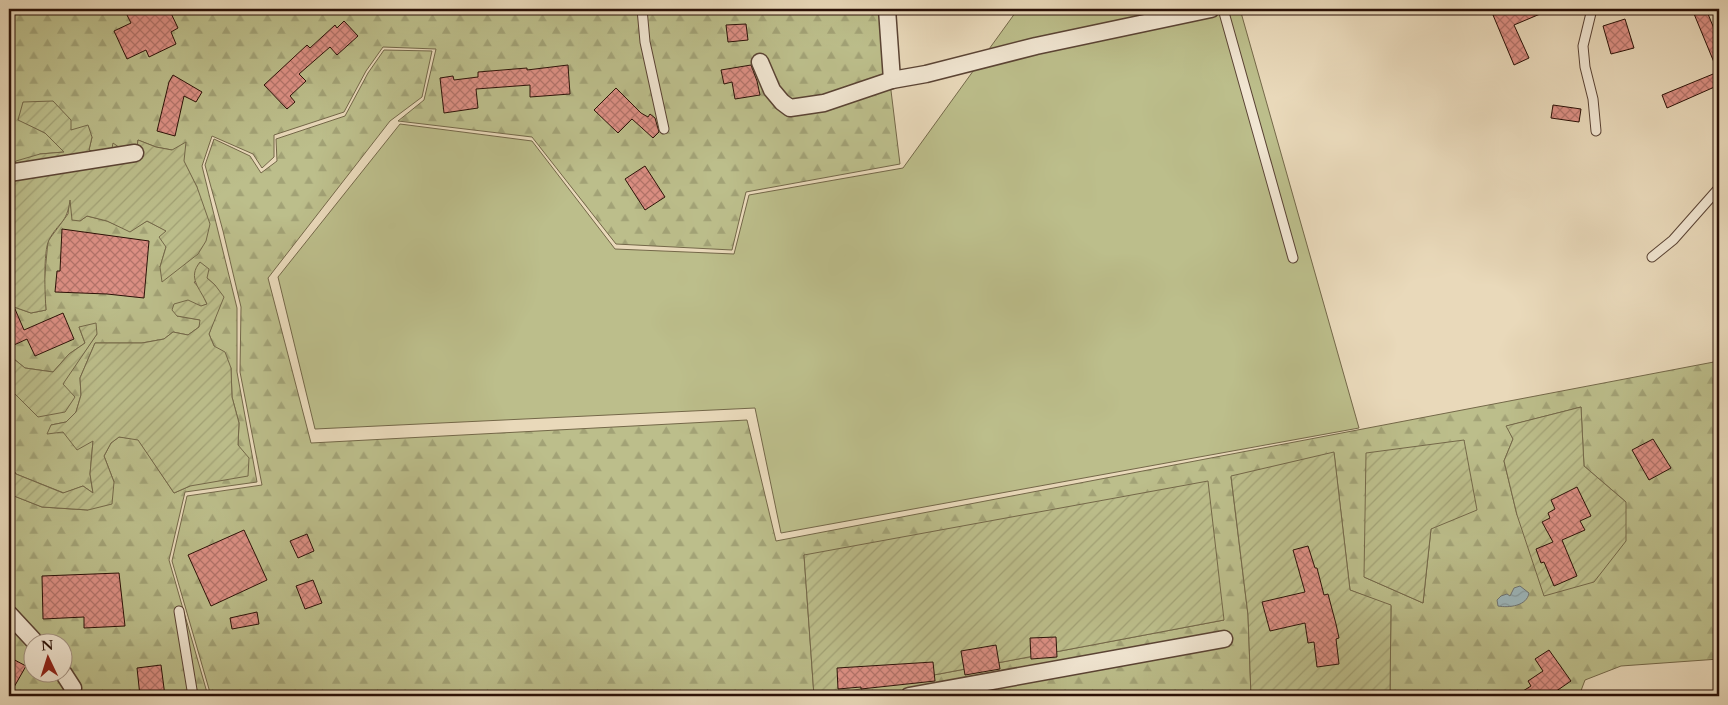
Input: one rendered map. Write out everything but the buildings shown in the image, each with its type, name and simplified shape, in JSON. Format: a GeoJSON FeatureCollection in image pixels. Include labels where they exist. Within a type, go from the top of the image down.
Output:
{"type":"FeatureCollection","features":[{"type":"Feature","properties":{"kind":"street"},"geometry":{"type":"LineString","coordinates":[[887,9],[892,80]]}},
{"type":"Feature","properties":{"kind":"street"},"geometry":{"type":"LineString","coordinates":[[760,62],[772,90],[790,108],[824,103],[892,80],[926,74],[1036,46],[1211,9]]}},
{"type":"Feature","properties":{"kind":"street"},"geometry":{"type":"LineString","coordinates":[[9,173],[135,153]]}},
{"type":"Feature","properties":{"kind":"street"},"geometry":{"type":"LineString","coordinates":[[9,614],[26,632]]}},
{"type":"Feature","properties":{"kind":"street"},"geometry":{"type":"LineString","coordinates":[[909,696],[1224,639]]}},
{"type":"Feature","properties":{"kind":"street"},"geometry":{"type":"LineString","coordinates":[[69,682],[73,688],[71,696]]}},
{"type":"Feature","properties":{"kind":"lane"},"geometry":{"type":"LineString","coordinates":[[642,9],[645,42],[664,129]]}},
{"type":"Feature","properties":{"kind":"lane"},"geometry":{"type":"LineString","coordinates":[[1223,9],[1294,258]]}},
{"type":"Feature","properties":{"kind":"lane"},"geometry":{"type":"LineString","coordinates":[[1592,9],[1584,46],[1585,66],[1593,99],[1596,130]]}},
{"type":"Feature","properties":{"kind":"lane"},"geometry":{"type":"LineString","coordinates":[[1652,257],[1673,240],[1719,188]]}},
{"type":"Feature","properties":{"kind":"lane"},"geometry":{"type":"LineString","coordinates":[[179,611],[193,696]]}},
{"type":"Feature","properties":{"kind":"green space"},"geometry":{"type":"Polygon","coordinates":[[[9,9],[530,9],[545,12],[543,9],[881,9],[900,164],[746,192],[732,250],[616,244],[532,137],[398,121],[424,100],[436,49],[383,47],[366,71],[344,112],[274,135],[274,157],[262,168],[253,154],[212,136],[202,166],[237,308],[237,372],[257,482],[185,492],[169,560],[208,696],[9,696],[9,494],[42,507],[88,510],[114,482],[104,456],[111,443],[119,437],[138,439],[174,493],[190,486],[238,445],[239,423],[232,397],[231,368],[214,346],[209,334],[215,317],[215,285],[207,278],[194,282],[200,289],[207,304],[177,316],[201,320],[199,327],[188,335],[173,332],[164,339],[142,343],[95,343],[80,378],[81,395],[76,412],[66,422],[51,425],[63,432],[93,441],[90,474],[93,493],[83,486],[64,493],[16,474],[9,463],[9,388],[38,417],[97,334],[79,327],[85,343],[69,354],[53,372],[25,368],[9,355],[9,310],[14,307],[31,313],[46,310],[44,284],[48,241],[68,214],[70,196],[80,221],[87,216],[107,221],[130,231],[147,221],[167,231],[166,247],[160,267],[197,187],[183,161],[172,150],[156,147],[138,140],[137,147],[111,159],[89,150],[92,137],[71,130],[18,119],[45,133],[64,152],[40,154],[9,172],[9,9]]]}},
{"type":"Feature","properties":{"kind":"green space"},"geometry":{"type":"Polygon","coordinates":[[[1018,9],[1240,9],[1359,428],[781,533],[755,408],[315,429],[278,277],[400,124],[532,141],[615,249],[734,254],[749,195],[903,168],[1018,9]]]}},
{"type":"Feature","properties":{"kind":"green space"},"geometry":{"type":"Polygon","coordinates":[[[384,50],[432,51],[422,97],[390,121],[268,278],[311,443],[747,420],[776,541],[1719,361],[1719,659],[1621,666],[1585,680],[1579,696],[1390,696],[1391,606],[1350,590],[1334,453],[1231,477],[1248,615],[1251,696],[823,696],[1224,620],[804,555],[814,696],[211,696],[172,561],[187,496],[262,485],[240,372],[241,307],[205,165],[214,139],[250,156],[261,173],[277,161],[276,139],[345,116],[368,73],[384,50]],[[1581,407],[1507,426],[1513,439],[1504,461],[1517,515],[1626,502],[1584,466],[1581,407]],[[1464,440],[1364,577],[1423,603],[1431,529],[1464,440]]]}},
{"type":"Feature","properties":{"kind":"green space"},"geometry":{"type":"Polygon","coordinates":[[[53,101],[71,120],[71,130],[88,125],[92,137],[89,150],[110,159],[113,143],[126,152],[137,147],[138,140],[156,147],[172,150],[186,142],[184,161],[197,187],[210,224],[206,241],[198,254],[162,282],[160,267],[166,247],[159,237],[166,231],[147,221],[130,232],[107,221],[87,216],[80,221],[72,220],[70,200],[67,214],[52,234],[47,246],[45,274],[46,310],[31,313],[14,307],[9,310],[9,172],[16,161],[40,154],[64,152],[45,133],[18,120],[23,102],[53,101]]]}},
{"type":"Feature","properties":{"kind":"green space"},"geometry":{"type":"Polygon","coordinates":[[[200,262],[209,269],[207,278],[224,297],[209,334],[214,346],[225,352],[231,368],[232,397],[239,423],[238,445],[249,458],[248,476],[190,486],[174,493],[138,440],[119,437],[111,443],[104,456],[114,482],[112,504],[88,510],[42,507],[9,494],[9,463],[16,474],[63,493],[83,486],[93,493],[90,474],[93,441],[77,450],[63,432],[47,434],[51,425],[66,422],[76,412],[81,395],[80,378],[95,343],[142,343],[164,339],[173,332],[188,335],[199,327],[200,320],[177,316],[172,310],[174,304],[188,300],[201,306],[207,304],[195,278],[196,268],[200,262]]]}},
{"type":"Feature","properties":{"kind":"green space"},"geometry":{"type":"Polygon","coordinates":[[[96,323],[97,334],[63,384],[75,397],[65,412],[38,417],[9,388],[9,355],[25,368],[53,372],[69,354],[85,343],[79,327],[96,323]]]}},
{"type":"Feature","properties":{"kind":"green space"},"geometry":{"type":"Polygon","coordinates":[[[1581,407],[1584,466],[1626,502],[1626,541],[1594,582],[1544,596],[1517,515],[1504,461],[1513,439],[1506,426],[1581,407]]]}},
{"type":"Feature","properties":{"kind":"green space"},"geometry":{"type":"Polygon","coordinates":[[[1464,440],[1477,510],[1431,529],[1423,603],[1364,577],[1366,453],[1464,440]]]}},
{"type":"Feature","properties":{"kind":"green space"},"geometry":{"type":"Polygon","coordinates":[[[1334,452],[1350,590],[1391,605],[1390,696],[1251,696],[1248,615],[1231,476],[1334,452]]]}},
{"type":"Feature","properties":{"kind":"green space"},"geometry":{"type":"Polygon","coordinates":[[[1208,481],[1224,620],[823,696],[814,696],[804,555],[1208,481]]]}},
{"type":"Feature","properties":{"kind":"water"},"geometry":{"type":"Polygon","coordinates":[[[1520,586],[1529,593],[1525,601],[1507,607],[1498,606],[1497,600],[1501,596],[1507,594],[1510,596],[1514,588],[1520,586]]]}}]}
